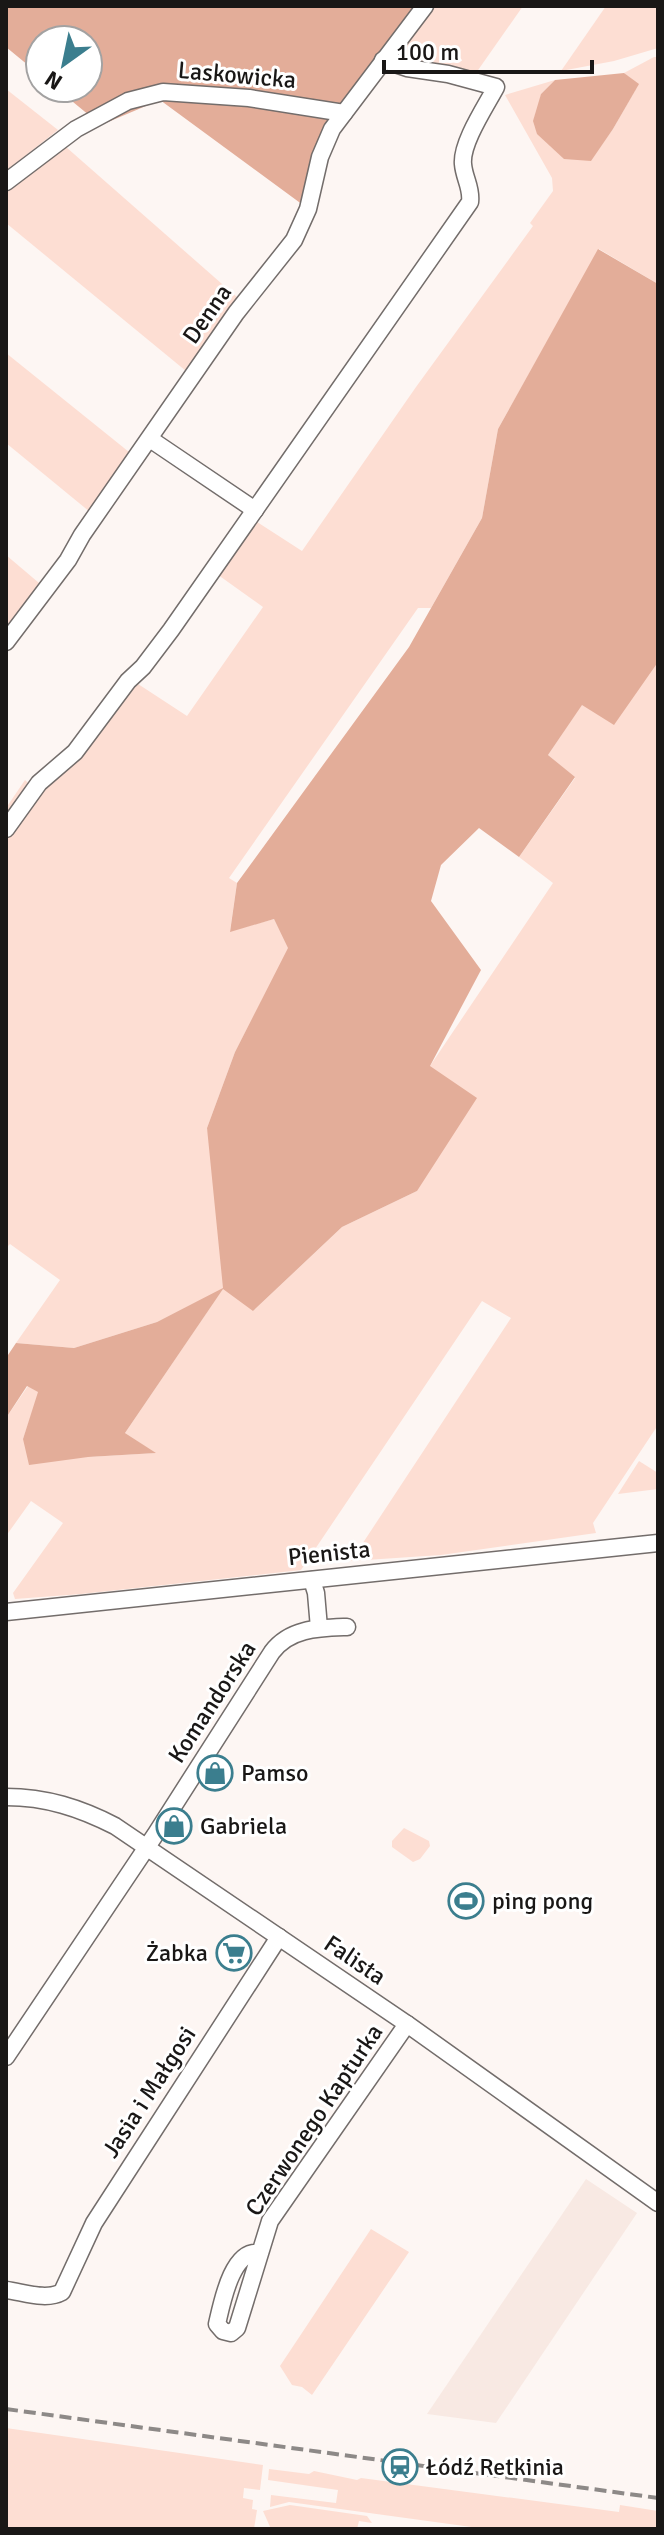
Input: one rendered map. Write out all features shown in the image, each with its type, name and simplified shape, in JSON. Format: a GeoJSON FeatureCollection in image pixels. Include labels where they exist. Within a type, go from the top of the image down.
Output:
{"type":"FeatureCollection","features":[{"type":"Feature","properties":{"kind":"street","name":"Denna"},"geometry":{"type":"LineString","coordinates":[[6,642],[68,560],[236,313],[294,240],[308,209],[320,157],[332,129],[425,6]]}},
{"type":"Feature","properties":{"kind":"street"},"geometry":{"type":"LineString","coordinates":[[6,829],[39,783],[75,752],[128,681],[143,667],[470,202],[470,186],[462,162],[496,87],[383,60]]}},
{"type":"Feature","properties":{"kind":"street","name":"Laskowicka"},"geometry":{"type":"LineString","coordinates":[[6,182],[86,124],[128,101],[163,92],[249,98],[344,113]]}},
{"type":"Feature","properties":{"kind":"street"},"geometry":{"type":"LineString","coordinates":[[150,439],[255,510]]}},
{"type":"Feature","properties":{"kind":"street","name":"Pienista"},"geometry":{"type":"LineString","coordinates":[[6,1612],[658,1543]]}},
{"type":"Feature","properties":{"kind":"street"},"geometry":{"type":"LineString","coordinates":[[312,1580],[319,1628]]}},
{"type":"Feature","properties":{"kind":"street","name":"Komandorska"},"geometry":{"type":"LineString","coordinates":[[6,2057],[147,1847],[272,1652],[292,1634],[319,1628],[347,1627]]}},
{"type":"Feature","properties":{"kind":"street","name":"Falista"},"geometry":{"type":"LineString","coordinates":[[6,1797],[34,1798],[68,1805],[115,1826],[407,2024],[658,2203]]}},
{"type":"Feature","properties":{"kind":"street","name":"Jasia i Małgosi"},"geometry":{"type":"LineString","coordinates":[[6,2290],[55,2296],[62,2292],[89,2233],[110,2197],[279,1937]]}},
{"type":"Feature","properties":{"kind":"street","name":"Czerwonego Kapturka"},"geometry":{"type":"LineString","coordinates":[[231,2333],[237,2328],[270,2221],[407,2024]]}},
{"type":"Feature","properties":{"kind":"shaded area"},"geometry":{"type":"Polygon","coordinates":[[[6,6],[418,6],[326,126],[303,205],[160,100],[101,125],[75,104],[104,104],[104,24],[24,24],[24,62],[6,47],[6,6]]]}},
{"type":"Feature","properties":{"kind":"shaded area"},"geometry":{"type":"Polygon","coordinates":[[[436,6],[523,6],[476,73],[399,58],[398,51],[436,6]]]}},
{"type":"Feature","properties":{"kind":"shaded area"},"geometry":{"type":"Polygon","coordinates":[[[606,6],[658,6],[658,48],[614,61],[561,71],[606,6]]]}},
{"type":"Feature","properties":{"kind":"shaded area"},"geometry":{"type":"Polygon","coordinates":[[[658,57],[658,284],[599,249],[498,429],[482,518],[431,608],[418,608],[229,878],[237,883],[230,931],[274,919],[289,948],[235,1052],[207,1128],[253,1311],[342,1227],[417,1191],[430,1066],[553,883],[519,857],[575,778],[548,755],[582,704],[614,724],[658,660],[658,1425],[593,1523],[596,1533],[441,1555],[351,1561],[511,1318],[482,1301],[301,1570],[15,1599],[13,1593],[63,1523],[31,1501],[6,1536],[6,1418],[28,1386],[39,1392],[23,1439],[88,1457],[155,1453],[125,1433],[222,1290],[157,1322],[74,1348],[16,1343],[60,1280],[10,1244],[6,1248],[6,808],[25,780],[37,791],[80,759],[135,682],[187,716],[263,607],[214,572],[254,520],[302,551],[533,226],[530,223],[553,191],[552,178],[505,95],[555,80],[541,94],[590,161],[638,85],[624,73],[658,57]]]}},
{"type":"Feature","properties":{"kind":"shaded area"},"geometry":{"type":"Polygon","coordinates":[[[624,73],[639,84],[591,161],[564,159],[537,134],[533,121],[541,94],[555,80],[624,73]]]}},
{"type":"Feature","properties":{"kind":"shaded area"},"geometry":{"type":"Polygon","coordinates":[[[6,89],[58,130],[6,171],[6,89]]]}},
{"type":"Feature","properties":{"kind":"shaded area"},"geometry":{"type":"Polygon","coordinates":[[[66,147],[238,298],[186,371],[6,223],[6,192],[66,147]]]}},
{"type":"Feature","properties":{"kind":"shaded area"},"geometry":{"type":"Polygon","coordinates":[[[598,249],[658,284],[658,662],[614,725],[582,705],[548,755],[575,777],[519,857],[479,828],[441,865],[431,901],[481,970],[430,1066],[477,1098],[417,1191],[342,1227],[253,1311],[223,1289],[125,1433],[156,1453],[88,1457],[29,1465],[23,1439],[38,1392],[27,1386],[6,1418],[6,1358],[16,1343],[74,1348],[157,1322],[223,1288],[207,1128],[235,1052],[288,948],[274,919],[230,932],[237,883],[409,647],[482,518],[498,429],[598,249]]]}},
{"type":"Feature","properties":{"kind":"shaded area"},"geometry":{"type":"Polygon","coordinates":[[[6,353],[129,452],[90,512],[6,443],[6,353]]]}},
{"type":"Feature","properties":{"kind":"shaded area"},"geometry":{"type":"Polygon","coordinates":[[[6,555],[39,583],[6,632],[6,555]]]}},
{"type":"Feature","properties":{"kind":"shaded area"},"geometry":{"type":"Polygon","coordinates":[[[639,1461],[658,1473],[658,1489],[618,1494],[639,1461]]]}},
{"type":"Feature","properties":{"kind":"shaded area"},"geometry":{"type":"Polygon","coordinates":[[[404,1828],[429,1841],[430,1846],[420,1859],[413,1862],[392,1847],[392,1841],[404,1828]]]}},
{"type":"Feature","properties":{"kind":"shaded area"},"geometry":{"type":"Polygon","coordinates":[[[586,2179],[637,2213],[496,2423],[427,2414],[586,2179]]]}},
{"type":"Feature","properties":{"kind":"shaded area"},"geometry":{"type":"Polygon","coordinates":[[[371,2229],[409,2252],[312,2395],[302,2387],[292,2385],[280,2366],[371,2229]]]}},
{"type":"Feature","properties":{"kind":"shaded area"},"geometry":{"type":"Polygon","coordinates":[[[6,2428],[263,2465],[260,2490],[244,2488],[243,2498],[253,2500],[252,2509],[257,2510],[254,2529],[6,2529],[6,2428]]]}},
{"type":"Feature","properties":{"kind":"shaded area"},"geometry":{"type":"Polygon","coordinates":[[[269,2469],[309,2474],[314,2471],[357,2480],[361,2478],[619,2512],[620,2505],[658,2511],[658,2529],[486,2529],[289,2502],[270,2507],[271,2495],[336,2503],[338,2490],[268,2480],[269,2469]]]}},
{"type":"Feature","properties":{"kind":"shaded area"},"geometry":{"type":"Polygon","coordinates":[[[290,2505],[367,2516],[372,2523],[359,2521],[357,2529],[271,2529],[263,2511],[290,2505]]]}},
{"type":"Feature","properties":{"kind":"railway"},"geometry":{"type":"LineString","coordinates":[[6,2409],[658,2498]]}},
{"type":"Feature","properties":{"kind":"place","name":"Pamso"},"geometry":{"type":"Point","coordinates":[215,1773]}},
{"type":"Feature","properties":{"kind":"place","name":"Gabriela"},"geometry":{"type":"Point","coordinates":[174,1826]}},
{"type":"Feature","properties":{"kind":"place","name":"ping pong"},"geometry":{"type":"Point","coordinates":[466,1901]}},
{"type":"Feature","properties":{"kind":"place","name":"Żabka"},"geometry":{"type":"Point","coordinates":[234,1953]}},
{"type":"Feature","properties":{"kind":"place","name":"Łódź Retkinia"},"geometry":{"type":"Point","coordinates":[400,2467]}}]}
